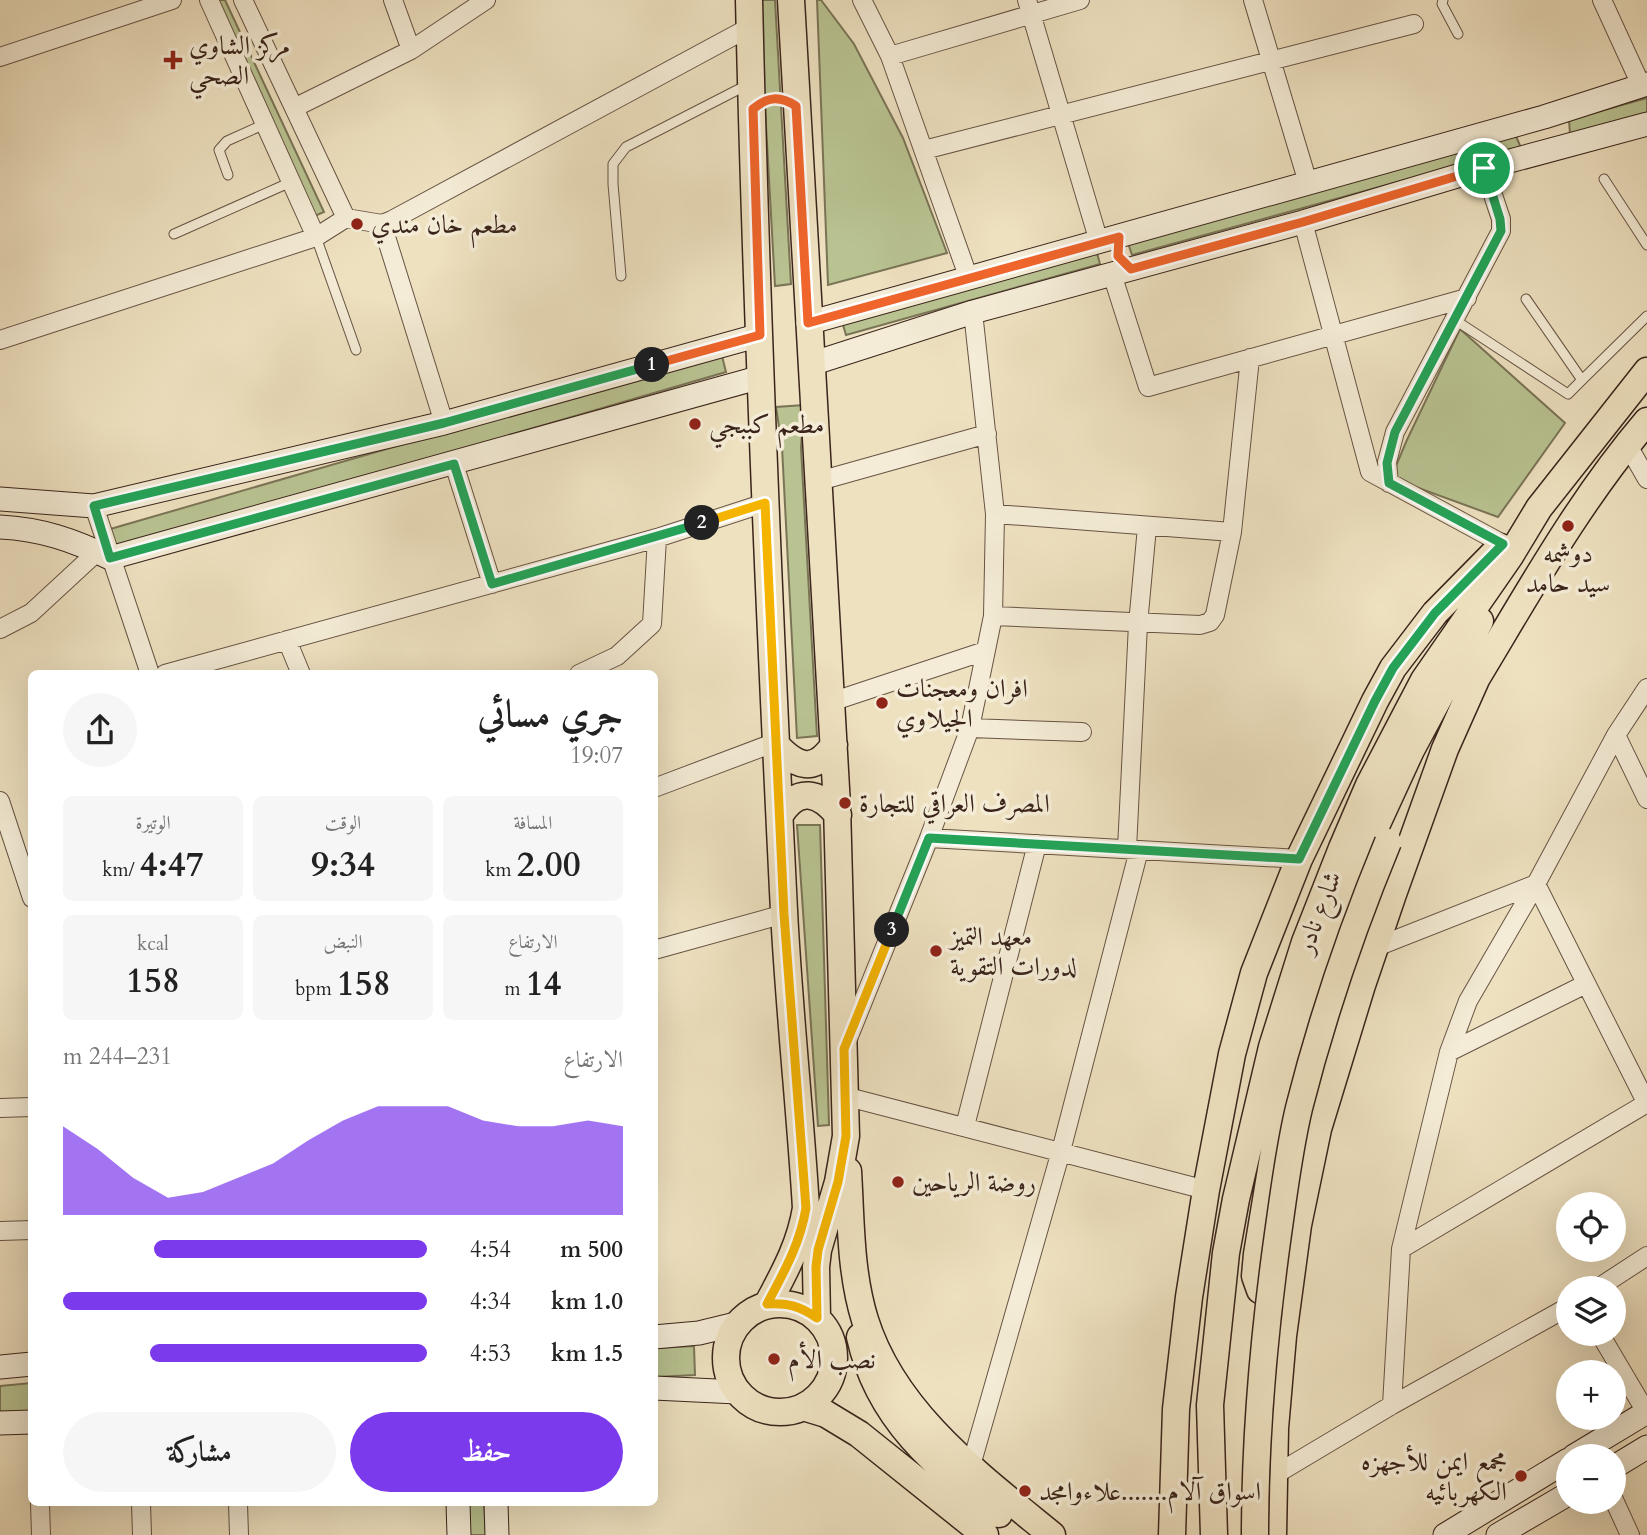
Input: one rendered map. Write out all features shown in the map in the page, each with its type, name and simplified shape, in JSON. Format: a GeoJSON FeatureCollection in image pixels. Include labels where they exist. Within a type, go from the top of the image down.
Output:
{"type":"FeatureCollection","features":[{"type":"Feature","properties":{"kind":"main road"},"geometry":{"type":"LineString","coordinates":[[749,0],[765,503],[784,914],[806,1208],[802,1233],[794,1253],[767,1304]]}},
{"type":"Feature","properties":{"kind":"main road"},"geometry":{"type":"LineString","coordinates":[[791,0],[838,815],[844,1096],[857,1327],[869,1374],[912,1439],[939,1467],[966,1478],[1052,1535]]}},
{"type":"Feature","properties":{"kind":"main road"},"geometry":{"type":"LineString","coordinates":[[752,96],[786,100],[796,106]]}},
{"type":"Feature","properties":{"kind":"main road"},"geometry":{"type":"LineString","coordinates":[[1156,1535],[1171,1496],[1180,1359],[1206,1190],[1232,1054],[1254,972],[1299,859],[1393,668],[1435,613],[1509,549],[1646,371]]}},
{"type":"Feature","properties":{"kind":"main road","name":"شارع نادر"},"geometry":{"type":"LineString","coordinates":[[1269,1530],[1257,1438],[1262,1364],[1283,1189],[1299,1110],[1349,939],[1388,842],[1439,739],[1555,546],[1627,444],[1647,421]]}},
{"type":"Feature","properties":{"kind":"main road"},"geometry":{"type":"LineString","coordinates":[[1290,1272],[1280,1294],[1265,1294],[1256,1282],[1257,1254],[1279,1121],[1322,962],[1376,826],[1411,750],[1471,640],[1509,549]]}},
{"type":"Feature","properties":{"kind":"main road","name":"شارع نادر"},"geometry":{"type":"LineString","coordinates":[[1214,1535],[1210,1405],[1215,1343],[1233,1212],[1289,989],[1342,848],[1381,760],[1424,680],[1509,549]]}},
{"type":"Feature","properties":{"kind":"main road"},"geometry":{"type":"LineString","coordinates":[[1269,1530],[1290,1272],[1318,1129],[1374,948],[1445,749],[1478,675]]}},
{"type":"Feature","properties":{"kind":"main road"},"geometry":{"type":"LineString","coordinates":[[776,743],[791,761],[803,765],[821,760],[834,746]]}},
{"type":"Feature","properties":{"kind":"main road"},"geometry":{"type":"LineString","coordinates":[[780,815],[796,798],[808,796],[822,799],[838,815]]}},
{"type":"Feature","properties":{"kind":"main road"},"geometry":{"type":"LineString","coordinates":[[817,1318],[818,1250],[838,1182],[846,1136]]}},
{"type":"Feature","properties":{"kind":"main road"},"geometry":{"type":"LineString","coordinates":[[785,1303],[802,1308],[817,1318],[828,1332],[834,1348],[834,1366],[828,1383],[818,1397],[803,1407],[786,1412],[768,1411],[751,1404],[737,1392],[728,1376],[725,1358],[728,1340],[736,1324],[745,1315],[767,1304],[785,1303]]}},
{"type":"Feature","properties":{"kind":"main road"},"geometry":{"type":"LineString","coordinates":[[803,1407],[826,1414],[852,1429],[985,1535]]}},
{"type":"Feature","properties":{"kind":"main road"},"geometry":{"type":"LineString","coordinates":[[1172,1475],[1172,1535]]}},
{"type":"Feature","properties":{"kind":"main road"},"geometry":{"type":"LineString","coordinates":[[966,1478],[1027,1535]]}},
{"type":"Feature","properties":{"kind":"street"},"geometry":{"type":"LineString","coordinates":[[0,57],[172,0]]}},
{"type":"Feature","properties":{"kind":"street"},"geometry":{"type":"LineString","coordinates":[[209,0],[316,237]]}},
{"type":"Feature","properties":{"kind":"street"},"geometry":{"type":"LineString","coordinates":[[243,0],[346,218]]}},
{"type":"Feature","properties":{"kind":"street"},"geometry":{"type":"LineString","coordinates":[[393,0],[411,50]]}},
{"type":"Feature","properties":{"kind":"street"},"geometry":{"type":"LineString","coordinates":[[295,108],[411,50],[486,0]]}},
{"type":"Feature","properties":{"kind":"street"},"geometry":{"type":"LineString","coordinates":[[862,0],[890,55],[969,279]]}},
{"type":"Feature","properties":{"kind":"street"},"geometry":{"type":"LineString","coordinates":[[890,55],[1028,7],[1080,0]]}},
{"type":"Feature","properties":{"kind":"street"},"geometry":{"type":"LineString","coordinates":[[1254,0],[1308,183]]}},
{"type":"Feature","properties":{"kind":"street"},"geometry":{"type":"LineString","coordinates":[[808,323],[1560,112],[1644,85],[1602,0]]}},
{"type":"Feature","properties":{"kind":"street"},"geometry":{"type":"LineString","coordinates":[[1028,7],[1061,115],[1109,240],[1118,256],[1147,387],[1467,298]]}},
{"type":"Feature","properties":{"kind":"street"},"geometry":{"type":"LineString","coordinates":[[924,150],[1414,24]]}},
{"type":"Feature","properties":{"kind":"street"},"geometry":{"type":"LineString","coordinates":[[0,340],[316,237],[346,218],[382,223],[750,27]]}},
{"type":"Feature","properties":{"kind":"street"},"geometry":{"type":"LineString","coordinates":[[1560,112],[1560,130],[1573,145]]}},
{"type":"Feature","properties":{"kind":"street"},"geometry":{"type":"LineString","coordinates":[[1517,124],[1527,140],[1524,158]]}},
{"type":"Feature","properties":{"kind":"street"},"geometry":{"type":"LineString","coordinates":[[811,364],[973,312],[1647,124]]}},
{"type":"Feature","properties":{"kind":"street"},"geometry":{"type":"LineString","coordinates":[[1389,483],[1387,463],[1395,432],[1501,231],[1500,219],[1484,168]]}},
{"type":"Feature","properties":{"kind":"street"},"geometry":{"type":"LineString","coordinates":[[1303,222],[1370,472],[1509,549]]}},
{"type":"Feature","properties":{"kind":"street"},"geometry":{"type":"LineString","coordinates":[[382,223],[444,423]]}},
{"type":"Feature","properties":{"kind":"street"},"geometry":{"type":"LineString","coordinates":[[844,1049],[970,728],[993,616],[995,514],[973,312]]}},
{"type":"Feature","properties":{"kind":"street"},"geometry":{"type":"LineString","coordinates":[[0,499],[94,506],[444,423],[760,335]]}},
{"type":"Feature","properties":{"kind":"street"},"geometry":{"type":"LineString","coordinates":[[993,616],[1138,624],[1200,625],[1210,622],[1215,615],[1232,532],[1250,358]]}},
{"type":"Feature","properties":{"kind":"street"},"geometry":{"type":"LineString","coordinates":[[0,629],[31,613],[104,555],[454,464],[761,377]]}},
{"type":"Feature","properties":{"kind":"street"},"geometry":{"type":"LineString","coordinates":[[818,481],[987,434]]}},
{"type":"Feature","properties":{"kind":"street"},"geometry":{"type":"LineString","coordinates":[[1627,444],[1647,479]]}},
{"type":"Feature","properties":{"kind":"street"},"geometry":{"type":"LineString","coordinates":[[454,464],[492,584]]}},
{"type":"Feature","properties":{"kind":"street"},"geometry":{"type":"LineString","coordinates":[[179,670],[657,538],[765,503]]}},
{"type":"Feature","properties":{"kind":"street"},"geometry":{"type":"LineString","coordinates":[[94,506],[104,555],[148,670]]}},
{"type":"Feature","properties":{"kind":"street"},"geometry":{"type":"LineString","coordinates":[[995,514],[1232,532]]}},
{"type":"Feature","properties":{"kind":"street"},"geometry":{"type":"LineString","coordinates":[[0,527],[65,537],[104,555]]}},
{"type":"Feature","properties":{"kind":"street"},"geometry":{"type":"LineString","coordinates":[[966,1478],[1061,1151],[1133,850],[1138,624],[1147,527]]}},
{"type":"Feature","properties":{"kind":"street"},"geometry":{"type":"LineString","coordinates":[[587,670],[617,656],[652,624],[657,538]]}},
{"type":"Feature","properties":{"kind":"street"},"geometry":{"type":"LineString","coordinates":[[287,640],[299,670]]}},
{"type":"Feature","properties":{"kind":"street"},"geometry":{"type":"LineString","coordinates":[[831,702],[985,651]]}},
{"type":"Feature","properties":{"kind":"street"},"geometry":{"type":"LineString","coordinates":[[1392,1405],[1401,1249],[1449,1052],[1468,1002],[1536,884],[1616,734],[1647,688]]}},
{"type":"Feature","properties":{"kind":"street"},"geometry":{"type":"LineString","coordinates":[[970,728],[1082,732]]}},
{"type":"Feature","properties":{"kind":"street"},"geometry":{"type":"LineString","coordinates":[[1616,734],[1647,799]]}},
{"type":"Feature","properties":{"kind":"street"},"geometry":{"type":"LineString","coordinates":[[658,787],[776,743]]}},
{"type":"Feature","properties":{"kind":"street"},"geometry":{"type":"LineString","coordinates":[[0,801],[28,886]]}},
{"type":"Feature","properties":{"kind":"street"},"geometry":{"type":"LineString","coordinates":[[929,838],[1299,859]]}},
{"type":"Feature","properties":{"kind":"street"},"geometry":{"type":"LineString","coordinates":[[965,1126],[1037,844]]}},
{"type":"Feature","properties":{"kind":"street"},"geometry":{"type":"LineString","coordinates":[[1374,948],[1536,884]]}},
{"type":"Feature","properties":{"kind":"street"},"geometry":{"type":"LineString","coordinates":[[1401,1249],[1647,1103],[1536,884]]}},
{"type":"Feature","properties":{"kind":"street"},"geometry":{"type":"LineString","coordinates":[[658,949],[784,914]]}},
{"type":"Feature","properties":{"kind":"street"},"geometry":{"type":"LineString","coordinates":[[1449,1052],[1586,984]]}},
{"type":"Feature","properties":{"kind":"street"},"geometry":{"type":"LineString","coordinates":[[844,1096],[1206,1190]]}},
{"type":"Feature","properties":{"kind":"street"},"geometry":{"type":"LineString","coordinates":[[0,1108],[28,1107]]}},
{"type":"Feature","properties":{"kind":"street"},"geometry":{"type":"LineString","coordinates":[[0,1231],[28,1230]]}},
{"type":"Feature","properties":{"kind":"street"},"geometry":{"type":"LineString","coordinates":[[1616,1276],[1647,1256]]}},
{"type":"Feature","properties":{"kind":"street"},"geometry":{"type":"LineString","coordinates":[[1273,1476],[1392,1405],[1556,1314]]}},
{"type":"Feature","properties":{"kind":"street"},"geometry":{"type":"LineString","coordinates":[[658,1336],[699,1333],[736,1324]]}},
{"type":"Feature","properties":{"kind":"street"},"geometry":{"type":"LineString","coordinates":[[1594,1444],[1647,1412],[1607,1346]]}},
{"type":"Feature","properties":{"kind":"street"},"geometry":{"type":"LineString","coordinates":[[0,1367],[28,1364]]}},
{"type":"Feature","properties":{"kind":"street"},"geometry":{"type":"LineString","coordinates":[[658,1388],[737,1392]]}},
{"type":"Feature","properties":{"kind":"street"},"geometry":{"type":"LineString","coordinates":[[0,1423],[28,1422]]}},
{"type":"Feature","properties":{"kind":"street"},"geometry":{"type":"LineString","coordinates":[[1626,1460],[1647,1447]]}},
{"type":"Feature","properties":{"kind":"street"},"geometry":{"type":"LineString","coordinates":[[1445,1535],[1556,1467]]}},
{"type":"Feature","properties":{"kind":"street"},"geometry":{"type":"LineString","coordinates":[[1498,1535],[1556,1501]]}},
{"type":"Feature","properties":{"kind":"street"},"geometry":{"type":"LineString","coordinates":[[40,1506],[41,1535]]}},
{"type":"Feature","properties":{"kind":"street"},"geometry":{"type":"LineString","coordinates":[[141,1506],[142,1535]]}},
{"type":"Feature","properties":{"kind":"street"},"geometry":{"type":"LineString","coordinates":[[238,1506],[239,1535]]}},
{"type":"Feature","properties":{"kind":"street"},"geometry":{"type":"LineString","coordinates":[[458,1506],[459,1535]]}},
{"type":"Feature","properties":{"kind":"street"},"geometry":{"type":"LineString","coordinates":[[496,1506],[497,1535]]}},
{"type":"Feature","properties":{"kind":"street"},"geometry":{"type":"LineString","coordinates":[[1620,1514],[1630,1535]]}},
{"type":"Feature","properties":{"kind":"lane"},"geometry":{"type":"LineString","coordinates":[[1443,0],[1442,4],[1458,34]]}},
{"type":"Feature","properties":{"kind":"lane"},"geometry":{"type":"LineString","coordinates":[[621,276],[613,164],[626,147],[752,96]]}},
{"type":"Feature","properties":{"kind":"lane"},"geometry":{"type":"LineString","coordinates":[[228,174],[219,150],[227,141],[265,124]]}},
{"type":"Feature","properties":{"kind":"lane"},"geometry":{"type":"LineString","coordinates":[[1604,179],[1647,245]]}},
{"type":"Feature","properties":{"kind":"lane"},"geometry":{"type":"LineString","coordinates":[[174,234],[292,182]]}},
{"type":"Feature","properties":{"kind":"lane"},"geometry":{"type":"LineString","coordinates":[[316,237],[356,350]]}},
{"type":"Feature","properties":{"kind":"lane"},"geometry":{"type":"LineString","coordinates":[[1525,299],[1582,380]]}},
{"type":"Feature","properties":{"kind":"lane"},"geometry":{"type":"LineString","coordinates":[[1455,320],[1568,394],[1647,316]]}},
{"type":"Feature","properties":{"kind":"green space"},"geometry":{"type":"Polygon","coordinates":[[[207,0],[225,0],[324,212],[310,218],[207,0]]]}},
{"type":"Feature","properties":{"kind":"green space"},"geometry":{"type":"Polygon","coordinates":[[[759,0],[775,0],[791,284],[775,286],[759,0]]]}},
{"type":"Feature","properties":{"kind":"green space"},"geometry":{"type":"Polygon","coordinates":[[[817,0],[821,0],[854,44],[903,138],[947,253],[828,285],[817,0]]]}},
{"type":"Feature","properties":{"kind":"green space"},"geometry":{"type":"Polygon","coordinates":[[[1647,98],[1647,113],[1570,134],[1569,120],[1647,98]]]}},
{"type":"Feature","properties":{"kind":"green space"},"geometry":{"type":"Polygon","coordinates":[[[1516,136],[1521,148],[1132,255],[1126,237],[1516,136]]]}},
{"type":"Feature","properties":{"kind":"green space"},"geometry":{"type":"Polygon","coordinates":[[[1094,242],[1100,264],[846,335],[841,318],[1094,242]]]}},
{"type":"Feature","properties":{"kind":"green space"},"geometry":{"type":"Polygon","coordinates":[[[1460,329],[1565,423],[1498,517],[1391,478],[1460,329]]]}},
{"type":"Feature","properties":{"kind":"green space"},"geometry":{"type":"Polygon","coordinates":[[[721,352],[726,372],[115,550],[107,530],[721,352]]]}},
{"type":"Feature","properties":{"kind":"green space"},"geometry":{"type":"Polygon","coordinates":[[[804,405],[801,448],[817,736],[797,738],[782,447],[776,407],[804,405]]]}},
{"type":"Feature","properties":{"kind":"green space"},"geometry":{"type":"Polygon","coordinates":[[[797,825],[820,825],[829,1125],[818,1126],[797,825]]]}},
{"type":"Feature","properties":{"kind":"green space"},"geometry":{"type":"Polygon","coordinates":[[[694,1346],[695,1375],[658,1377],[658,1348],[694,1346]]]}},
{"type":"Feature","properties":{"kind":"green space"},"geometry":{"type":"Polygon","coordinates":[[[28,1383],[28,1411],[0,1413],[0,1386],[28,1383]]]}},
{"type":"Feature","properties":{"kind":"green space"},"geometry":{"type":"Polygon","coordinates":[[[468,1506],[484,1506],[486,1535],[469,1535],[468,1506]]]}},
{"type":"Feature","properties":{"kind":"place","name":"مركز الشاوي الصحي"},"geometry":{"type":"Point","coordinates":[173,60]}},
{"type":"Feature","properties":{"kind":"place","name":"مطعم خان مندي"},"geometry":{"type":"Point","coordinates":[357,224]}},
{"type":"Feature","properties":{"kind":"place","name":"مطعم كببجي"},"geometry":{"type":"Point","coordinates":[695,424]}},
{"type":"Feature","properties":{"kind":"place","name":"دوشمه سيد حامد"},"geometry":{"type":"Point","coordinates":[1568,526]}},
{"type":"Feature","properties":{"kind":"place","name":"افران ومعجنات الجيلاوي"},"geometry":{"type":"Point","coordinates":[882,703]}},
{"type":"Feature","properties":{"kind":"place","name":"المصرف العراقي للتجارة"},"geometry":{"type":"Point","coordinates":[845,803]}},
{"type":"Feature","properties":{"kind":"place","name":"معهد التميز لدورات التقوية"},"geometry":{"type":"Point","coordinates":[936,951]}},
{"type":"Feature","properties":{"kind":"place","name":"روضة الرياحين"},"geometry":{"type":"Point","coordinates":[898,1182]}},
{"type":"Feature","properties":{"kind":"place","name":"نصب الأم"},"geometry":{"type":"Point","coordinates":[774,1359]}},
{"type":"Feature","properties":{"kind":"place","name":"مجمع ايمن للأجهزه الكهربائيه"},"geometry":{"type":"Point","coordinates":[1521,1476]}},
{"type":"Feature","properties":{"kind":"place","name":"اسواق آلام.......علاءوامجد"},"geometry":{"type":"Point","coordinates":[1025,1491]}},
{"type":"Feature","properties":{"kind":"route"},"geometry":{"type":"LineString","coordinates":[[768,99],[786,100],[796,106],[808,323],[1119,237],[1118,256],[1131,269],[1303,222],[1484,168],[1500,219],[1501,231],[1395,432],[1387,463],[1389,483],[1503,544],[1435,613],[1393,668],[1299,859],[929,838],[844,1049],[846,1136],[838,1182],[818,1250],[817,1318],[802,1308],[785,1303],[767,1304],[794,1253],[802,1233],[806,1208],[784,914],[765,503],[657,538],[492,584],[454,464],[110,558],[94,506],[444,423],[760,335],[753,109],[768,99]]}}]}
